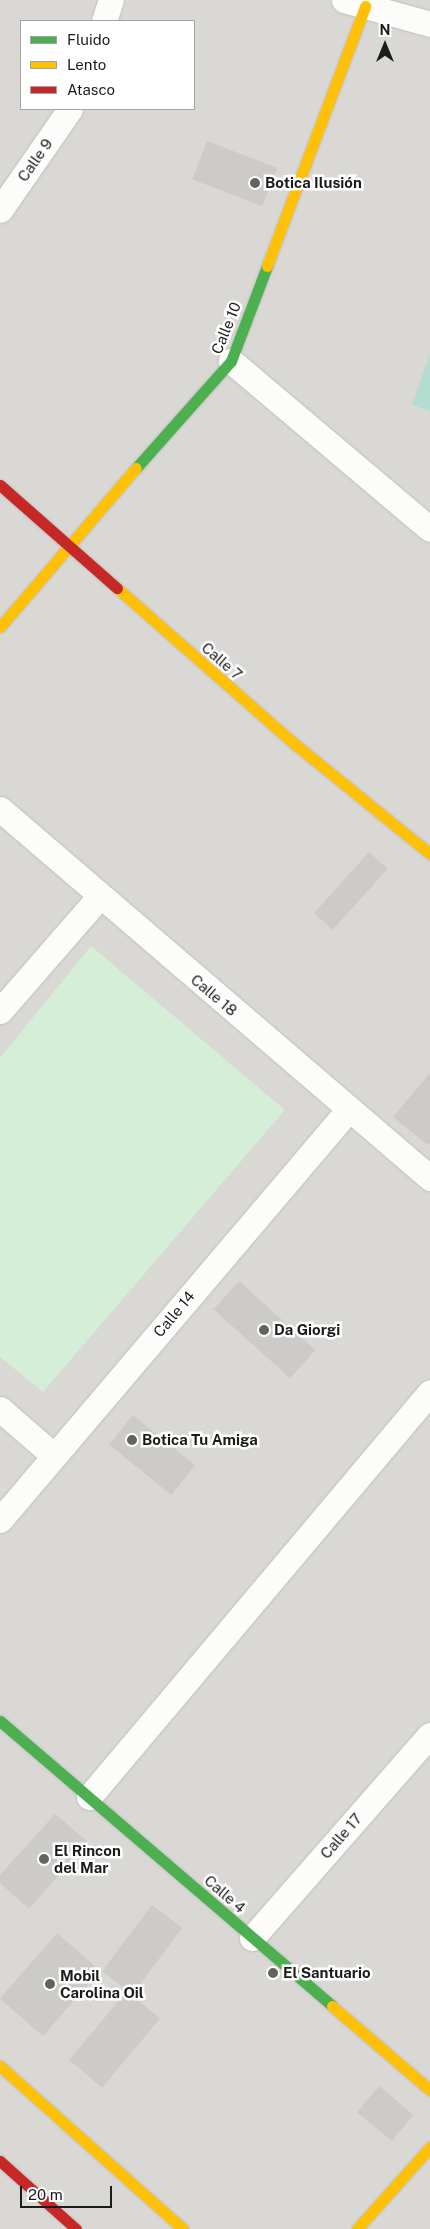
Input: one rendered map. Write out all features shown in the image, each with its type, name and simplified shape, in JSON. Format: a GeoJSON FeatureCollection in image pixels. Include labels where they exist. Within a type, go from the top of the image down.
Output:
{"type":"FeatureCollection","features":[{"type":"Feature","properties":{"kind":"street"},"geometry":{"type":"LineString","coordinates":[[104,20],[111,0]]}},
{"type":"Feature","properties":{"kind":"street"},"geometry":{"type":"LineString","coordinates":[[355,3],[430,24]]}},
{"type":"Feature","properties":{"kind":"street","name":"Calle 10"},"geometry":{"type":"LineString","coordinates":[[0,627],[67,545],[230,361],[355,3]]}},
{"type":"Feature","properties":{"kind":"street","name":"Calle 9"},"geometry":{"type":"LineString","coordinates":[[0,210],[69,110]]}},
{"type":"Feature","properties":{"kind":"street"},"geometry":{"type":"LineString","coordinates":[[230,361],[430,529]]}},
{"type":"Feature","properties":{"kind":"street","name":"Calle 7"},"geometry":{"type":"LineString","coordinates":[[0,485],[296,745],[430,854]]}},
{"type":"Feature","properties":{"kind":"street","name":"Calle 18"},"geometry":{"type":"LineString","coordinates":[[0,810],[99,897],[430,1178]]}},
{"type":"Feature","properties":{"kind":"street"},"geometry":{"type":"LineString","coordinates":[[0,1012],[99,897]]}},
{"type":"Feature","properties":{"kind":"street","name":"Calle 14"},"geometry":{"type":"LineString","coordinates":[[0,1520],[53,1455],[349,1108]]}},
{"type":"Feature","properties":{"kind":"street"},"geometry":{"type":"LineString","coordinates":[[89,1797],[430,1392]]}},
{"type":"Feature","properties":{"kind":"street"},"geometry":{"type":"LineString","coordinates":[[0,1409],[53,1455]]}},
{"type":"Feature","properties":{"kind":"street","name":"Calle 4"},"geometry":{"type":"LineString","coordinates":[[0,1721],[430,2090]]}},
{"type":"Feature","properties":{"kind":"street","name":"Calle 17"},"geometry":{"type":"LineString","coordinates":[[252,1938],[430,1735]]}},
{"type":"Feature","properties":{"kind":"street"},"geometry":{"type":"LineString","coordinates":[[0,2066],[183,2229]]}},
{"type":"Feature","properties":{"kind":"street"},"geometry":{"type":"LineString","coordinates":[[357,2229],[430,2147]]}},
{"type":"Feature","properties":{"kind":"street"},"geometry":{"type":"LineString","coordinates":[[0,2161],[76,2229]]}},
{"type":"Feature","properties":{"kind":"shaded area"},"geometry":{"type":"Polygon","coordinates":[[[0,0],[430,0],[430,2229],[0,2229],[0,0]]]}},
{"type":"Feature","properties":{"kind":"green space"},"geometry":{"type":"Polygon","coordinates":[[[430,353],[430,411],[412,405],[430,353]]]}},
{"type":"Feature","properties":{"kind":"green space"},"geometry":{"type":"Polygon","coordinates":[[[91,946],[285,1110],[43,1392],[0,1357],[0,1058],[91,946]]]}},
{"type":"Feature","properties":{"kind":"building"},"geometry":{"type":"Polygon","coordinates":[[[207,141],[277,168],[262,206],[192,179],[207,141]]]}},
{"type":"Feature","properties":{"kind":"building"},"geometry":{"type":"Polygon","coordinates":[[[369,852],[388,869],[333,930],[314,913],[369,852]]]}},
{"type":"Feature","properties":{"kind":"building"},"geometry":{"type":"Polygon","coordinates":[[[430,1073],[430,1143],[428,1145],[393,1117],[430,1073]]]}},
{"type":"Feature","properties":{"kind":"building","name":"Da Giorgi"},"geometry":{"type":"Polygon","coordinates":[[[239,1281],[316,1350],[290,1378],[214,1309],[239,1281]]]}},
{"type":"Feature","properties":{"kind":"building"},"geometry":{"type":"Polygon","coordinates":[[[133,1415],[195,1465],[171,1495],[109,1445],[133,1415]]]}},
{"type":"Feature","properties":{"kind":"building","name":"El Rincon del Mar"},"geometry":{"type":"Polygon","coordinates":[[[55,1814],[88,1842],[29,1909],[0,1883],[0,1875],[55,1814]]]}},
{"type":"Feature","properties":{"kind":"building"},"geometry":{"type":"Polygon","coordinates":[[[152,1905],[182,1928],[132,1994],[102,1971],[152,1905]]]}},
{"type":"Feature","properties":{"kind":"building","name":"Mobil Carolina Oil"},"geometry":{"type":"Polygon","coordinates":[[[57,1933],[100,1970],[43,2036],[0,1999],[57,1933]]]}},
{"type":"Feature","properties":{"kind":"building"},"geometry":{"type":"Polygon","coordinates":[[[127,1991],[160,2019],[102,2088],[69,2060],[127,1991]]]}},
{"type":"Feature","properties":{"kind":"building"},"geometry":{"type":"Polygon","coordinates":[[[379,2086],[413,2115],[392,2141],[357,2112],[379,2086]]]}},
{"type":"Feature","properties":{"kind":"traffic: fast"},"geometry":{"type":"LineString","coordinates":[[136,468],[231,361],[267,266]]}},
{"type":"Feature","properties":{"kind":"traffic: fast"},"geometry":{"type":"LineString","coordinates":[[0,1721],[332,2006]]}},
{"type":"Feature","properties":{"kind":"traffic: slow"},"geometry":{"type":"LineString","coordinates":[[267,266],[365,6]]}},
{"type":"Feature","properties":{"kind":"traffic: slow"},"geometry":{"type":"LineString","coordinates":[[0,627],[136,468]]}},
{"type":"Feature","properties":{"kind":"traffic: slow"},"geometry":{"type":"LineString","coordinates":[[117,588],[296,745],[430,854]]}},
{"type":"Feature","properties":{"kind":"traffic: slow"},"geometry":{"type":"LineString","coordinates":[[332,2006],[430,2090]]}},
{"type":"Feature","properties":{"kind":"traffic: slow"},"geometry":{"type":"LineString","coordinates":[[0,2066],[183,2229]]}},
{"type":"Feature","properties":{"kind":"traffic: slow"},"geometry":{"type":"LineString","coordinates":[[357,2229],[430,2147]]}},
{"type":"Feature","properties":{"kind":"traffic: jam"},"geometry":{"type":"LineString","coordinates":[[0,485],[117,588]]}},
{"type":"Feature","properties":{"kind":"traffic: jam"},"geometry":{"type":"LineString","coordinates":[[0,2161],[76,2229]]}},
{"type":"Feature","properties":{"kind":"place","name":"Botica Ilusión"},"geometry":{"type":"Point","coordinates":[255,183]}},
{"type":"Feature","properties":{"kind":"place","name":"Da Giorgi"},"geometry":{"type":"Point","coordinates":[264,1330]}},
{"type":"Feature","properties":{"kind":"place","name":"Botica Tu Amiga"},"geometry":{"type":"Point","coordinates":[132,1440]}},
{"type":"Feature","properties":{"kind":"place","name":"El Rincon del Mar"},"geometry":{"type":"Point","coordinates":[44,1859]}},
{"type":"Feature","properties":{"kind":"place","name":"El Santuario"},"geometry":{"type":"Point","coordinates":[273,1973]}},
{"type":"Feature","properties":{"kind":"place","name":"Mobil Carolina Oil"},"geometry":{"type":"Point","coordinates":[50,1984]}}]}
